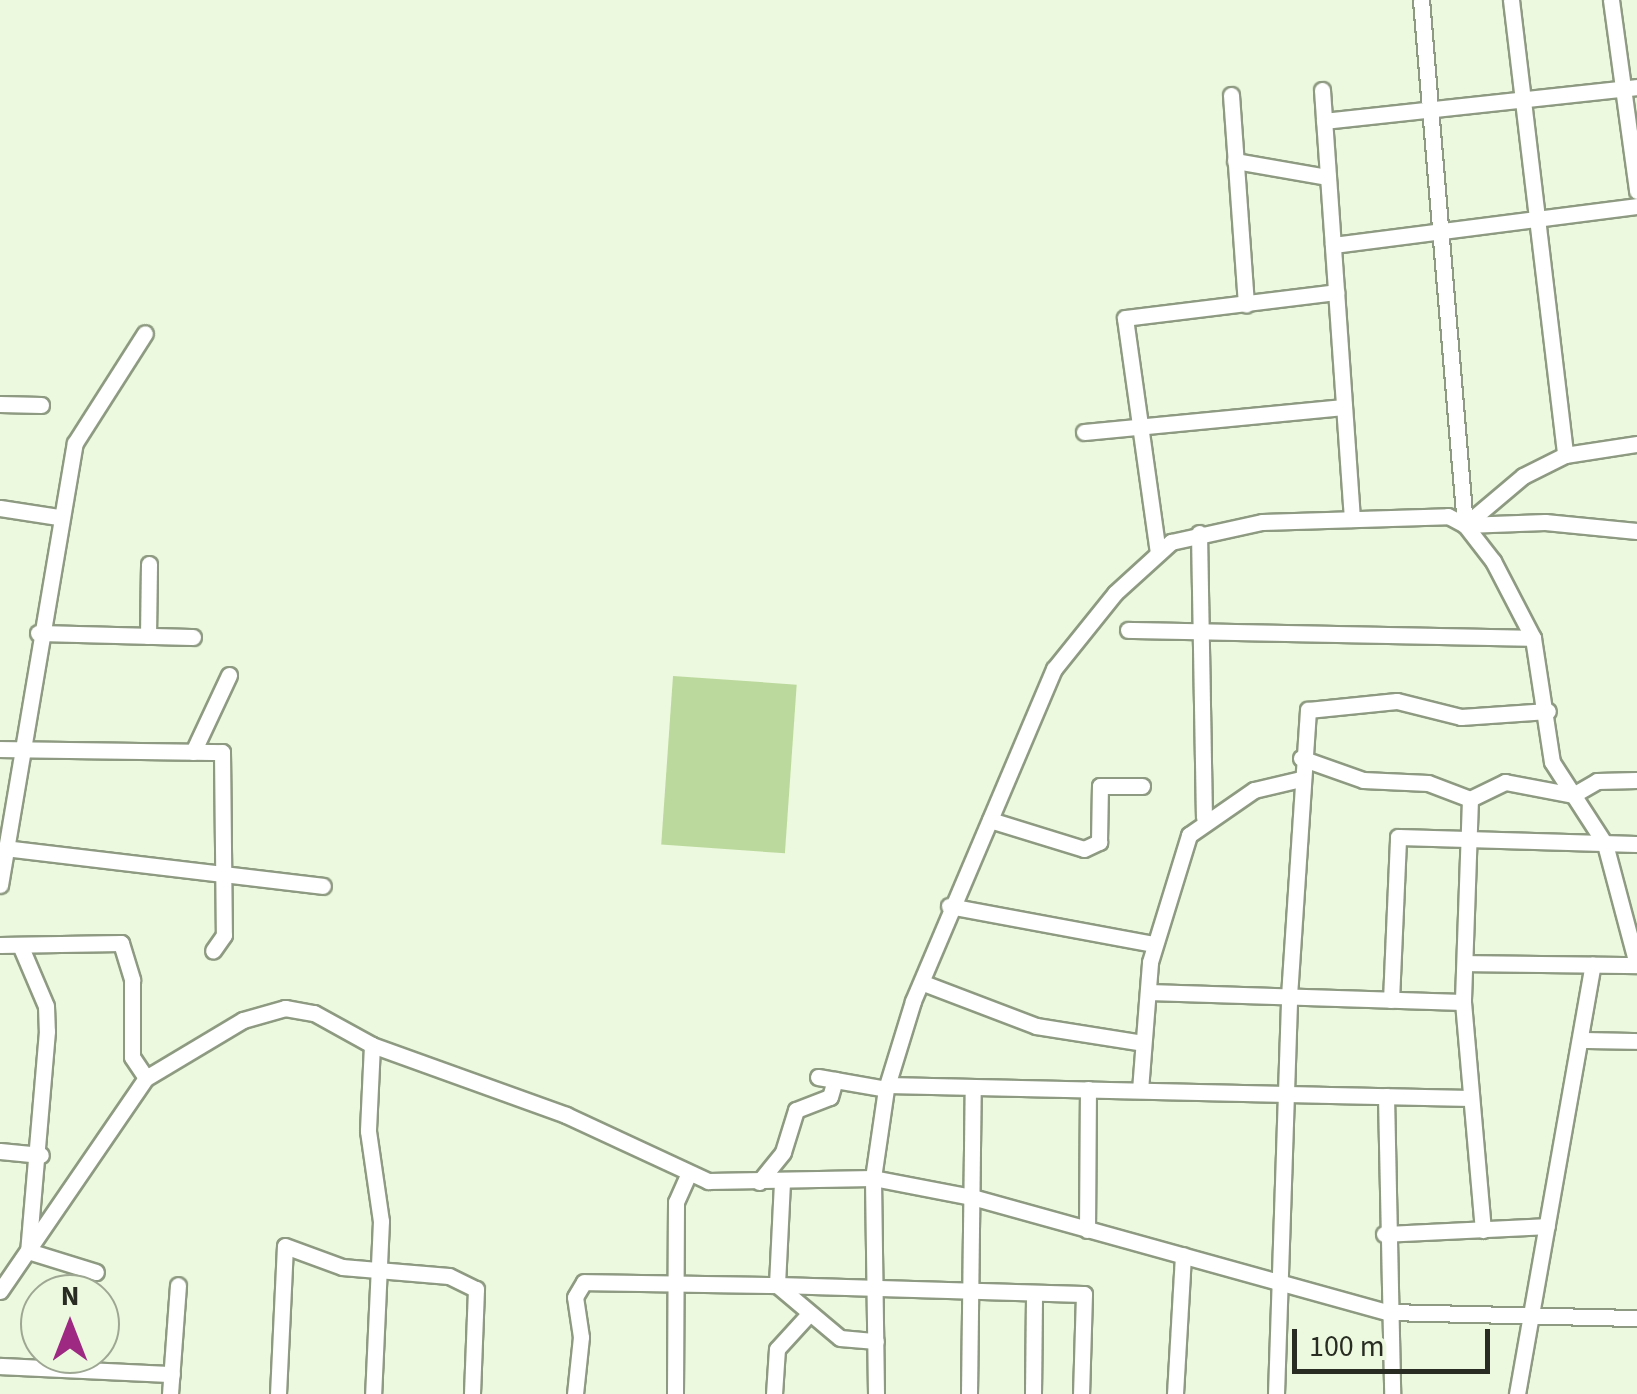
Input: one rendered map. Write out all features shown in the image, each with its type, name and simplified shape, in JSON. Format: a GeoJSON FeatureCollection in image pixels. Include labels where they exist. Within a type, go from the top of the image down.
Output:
{"type":"FeatureCollection","features":[{"type":"Feature","properties":{"kind":"street"},"geometry":{"type":"LineString","coordinates":[[1421,0],[1465,525]]}},
{"type":"Feature","properties":{"kind":"street"},"geometry":{"type":"LineString","coordinates":[[1511,0],[1565,455]]}},
{"type":"Feature","properties":{"kind":"street"},"geometry":{"type":"LineString","coordinates":[[1611,0],[1630,87],[1637,191]]}},
{"type":"Feature","properties":{"kind":"street"},"geometry":{"type":"LineString","coordinates":[[1324,121],[1630,87]]}},
{"type":"Feature","properties":{"kind":"street"},"geometry":{"type":"LineString","coordinates":[[1322,90],[1352,519]]}},
{"type":"Feature","properties":{"kind":"street"},"geometry":{"type":"LineString","coordinates":[[1230,95],[1246,304]]}},
{"type":"Feature","properties":{"kind":"street"},"geometry":{"type":"LineString","coordinates":[[1235,160],[1328,178]]}},
{"type":"Feature","properties":{"kind":"street"},"geometry":{"type":"LineString","coordinates":[[1333,245],[1637,206]]}},
{"type":"Feature","properties":{"kind":"street"},"geometry":{"type":"LineString","coordinates":[[1158,553],[1126,318],[1336,292]]}},
{"type":"Feature","properties":{"kind":"street"},"geometry":{"type":"LineString","coordinates":[[0,885],[38,633],[75,443],[144,332]]}},
{"type":"Feature","properties":{"kind":"street"},"geometry":{"type":"LineString","coordinates":[[0,404],[42,405]]}},
{"type":"Feature","properties":{"kind":"street"},"geometry":{"type":"LineString","coordinates":[[1084,432],[1344,408]]}},
{"type":"Feature","properties":{"kind":"street"},"geometry":{"type":"LineString","coordinates":[[1465,525],[1522,476],[1565,455],[1637,444]]}},
{"type":"Feature","properties":{"kind":"street"},"geometry":{"type":"LineString","coordinates":[[0,508],[58,517]]}},
{"type":"Feature","properties":{"kind":"street"},"geometry":{"type":"LineString","coordinates":[[876,1394],[873,1178],[886,1087],[926,984],[950,906],[1054,669],[1158,553],[1199,533],[1352,519],[1448,516],[1465,525],[1493,561],[1533,638],[1548,712],[1552,762],[1605,844],[1637,965],[1465,963]]}},
{"type":"Feature","properties":{"kind":"street"},"geometry":{"type":"LineString","coordinates":[[1465,525],[1545,522],[1637,532]]}},
{"type":"Feature","properties":{"kind":"street"},"geometry":{"type":"LineString","coordinates":[[1199,533],[1204,817]]}},
{"type":"Feature","properties":{"kind":"street"},"geometry":{"type":"LineString","coordinates":[[148,636],[149,564]]}},
{"type":"Feature","properties":{"kind":"street"},"geometry":{"type":"LineString","coordinates":[[1128,630],[1533,638]]}},
{"type":"Feature","properties":{"kind":"street"},"geometry":{"type":"LineString","coordinates":[[38,633],[193,637]]}},
{"type":"Feature","properties":{"kind":"street"},"geometry":{"type":"LineString","coordinates":[[193,752],[228,675]]}},
{"type":"Feature","properties":{"kind":"street"},"geometry":{"type":"LineString","coordinates":[[1276,1394],[1288,996],[1301,758],[1308,710],[1397,701],[1461,717],[1548,712]]}},
{"type":"Feature","properties":{"kind":"street"},"geometry":{"type":"LineString","coordinates":[[0,749],[222,752],[227,764],[219,868],[224,934],[213,950]]}},
{"type":"Feature","properties":{"kind":"street"},"geometry":{"type":"LineString","coordinates":[[1301,758],[1362,780],[1428,782],[1470,798],[1505,782],[1573,794],[1597,782],[1637,780]]}},
{"type":"Feature","properties":{"kind":"street"},"geometry":{"type":"LineString","coordinates":[[1140,1090],[1154,944],[1190,834],[1204,817],[1254,790],[1301,779]]}},
{"type":"Feature","properties":{"kind":"street"},"geometry":{"type":"LineString","coordinates":[[990,820],[1084,849],[1099,842],[1100,786],[1142,786]]}},
{"type":"Feature","properties":{"kind":"street"},"geometry":{"type":"LineString","coordinates":[[1470,798],[1462,1002],[1483,1230]]}},
{"type":"Feature","properties":{"kind":"street"},"geometry":{"type":"LineString","coordinates":[[1392,1000],[1394,842],[1406,834],[1466,841],[1637,844]]}},
{"type":"Feature","properties":{"kind":"street"},"geometry":{"type":"LineString","coordinates":[[3,858],[143,869],[219,868],[323,886]]}},
{"type":"Feature","properties":{"kind":"street"},"geometry":{"type":"LineString","coordinates":[[950,906],[1008,921],[1092,927],[1154,944]]}},
{"type":"Feature","properties":{"kind":"street"},"geometry":{"type":"LineString","coordinates":[[0,945],[121,943],[132,980],[132,1056],[146,1078]]}},
{"type":"Feature","properties":{"kind":"street"},"geometry":{"type":"LineString","coordinates":[[20,944],[46,1006],[40,1156],[28,1251]]}},
{"type":"Feature","properties":{"kind":"street"},"geometry":{"type":"LineString","coordinates":[[1517,1394],[1593,965]]}},
{"type":"Feature","properties":{"kind":"street"},"geometry":{"type":"LineString","coordinates":[[926,984],[1036,1026],[1144,1043]]}},
{"type":"Feature","properties":{"kind":"street"},"geometry":{"type":"LineString","coordinates":[[1148,992],[1462,1002]]}},
{"type":"Feature","properties":{"kind":"street"},"geometry":{"type":"LineString","coordinates":[[0,1291],[146,1078],[243,1020],[285,1008],[314,1013],[372,1045],[566,1116],[687,1176],[760,1182],[873,1178],[972,1197],[1388,1312],[1637,1318]]}},
{"type":"Feature","properties":{"kind":"street"},"geometry":{"type":"LineString","coordinates":[[1580,1040],[1637,1041]]}},
{"type":"Feature","properties":{"kind":"street"},"geometry":{"type":"LineString","coordinates":[[372,1045],[368,1131],[382,1221],[376,1268],[373,1394]]}},
{"type":"Feature","properties":{"kind":"street"},"geometry":{"type":"LineString","coordinates":[[760,1182],[783,1152],[796,1110],[830,1098],[827,1079],[886,1087],[1471,1098]]}},
{"type":"Feature","properties":{"kind":"street"},"geometry":{"type":"LineString","coordinates":[[970,1394],[973,1087]]}},
{"type":"Feature","properties":{"kind":"street"},"geometry":{"type":"LineString","coordinates":[[1087,1230],[1088,1089]]}},
{"type":"Feature","properties":{"kind":"street"},"geometry":{"type":"LineString","coordinates":[[1386,1096],[1384,1234],[1392,1394]]}},
{"type":"Feature","properties":{"kind":"street"},"geometry":{"type":"LineString","coordinates":[[0,1150],[40,1156]]}},
{"type":"Feature","properties":{"kind":"street"},"geometry":{"type":"LineString","coordinates":[[675,1394],[676,1202],[687,1176]]}},
{"type":"Feature","properties":{"kind":"street"},"geometry":{"type":"LineString","coordinates":[[782,1182],[777,1285],[808,1315],[840,1338],[876,1341]]}},
{"type":"Feature","properties":{"kind":"street"},"geometry":{"type":"LineString","coordinates":[[1384,1234],[1547,1226]]}},
{"type":"Feature","properties":{"kind":"street"},"geometry":{"type":"LineString","coordinates":[[278,1394],[285,1246],[342,1268],[449,1276],[476,1289],[472,1394]]}},
{"type":"Feature","properties":{"kind":"street"},"geometry":{"type":"LineString","coordinates":[[28,1251],[96,1272]]}},
{"type":"Feature","properties":{"kind":"street"},"geometry":{"type":"LineString","coordinates":[[1175,1394],[1183,1255]]}},
{"type":"Feature","properties":{"kind":"street"},"geometry":{"type":"LineString","coordinates":[[575,1394],[577,1289],[584,1282],[1084,1294],[1081,1394]]}},
{"type":"Feature","properties":{"kind":"street"},"geometry":{"type":"LineString","coordinates":[[170,1394],[178,1286]]}},
{"type":"Feature","properties":{"kind":"street"},"geometry":{"type":"LineString","coordinates":[[1033,1394],[1034,1293]]}},
{"type":"Feature","properties":{"kind":"street"},"geometry":{"type":"LineString","coordinates":[[774,1394],[776,1349],[808,1315]]}},
{"type":"Feature","properties":{"kind":"street"},"geometry":{"type":"LineString","coordinates":[[0,1366],[172,1374]]}},
{"type":"Feature","properties":{"kind":"green space"},"geometry":{"type":"Polygon","coordinates":[[[673,676],[797,685],[785,853],[661,845],[673,676]]]}}]}
